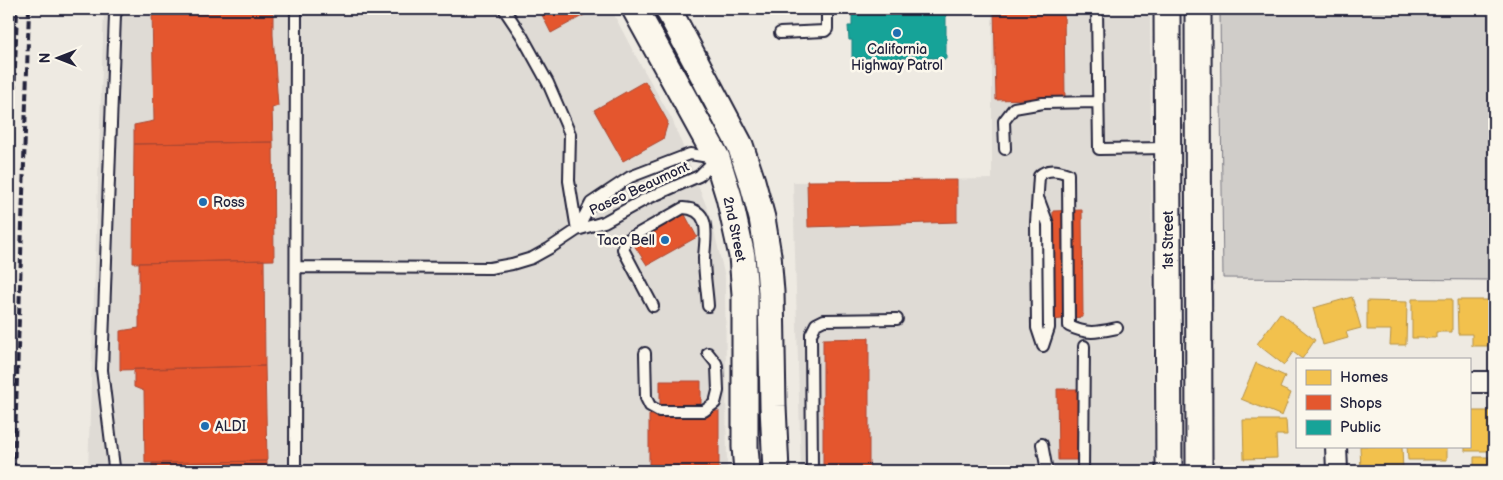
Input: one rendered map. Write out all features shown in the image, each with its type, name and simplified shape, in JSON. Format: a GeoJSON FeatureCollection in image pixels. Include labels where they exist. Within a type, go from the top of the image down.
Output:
{"type":"FeatureCollection","features":[{"type":"Feature","properties":{"kind":"street","name":"2nd Street"},"geometry":{"type":"LineString","coordinates":[[635,9],[717,158],[729,197],[742,256],[745,294],[745,447],[747,471]]}},
{"type":"Feature","properties":{"kind":"street","name":"2nd Street"},"geometry":{"type":"LineString","coordinates":[[668,9],[740,145],[762,218],[771,292],[776,471]]}},
{"type":"Feature","properties":{"kind":"street","name":"1st Street"},"geometry":{"type":"LineString","coordinates":[[1167,9],[1169,471]]}},
{"type":"Feature","properties":{"kind":"street"},"geometry":{"type":"LineString","coordinates":[[1198,9],[1200,471]]}},
{"type":"Feature","properties":{"kind":"street"},"geometry":{"type":"LineString","coordinates":[[745,378],[756,429],[758,471]]}},
{"type":"Feature","properties":{"kind":"street"},"geometry":{"type":"LineString","coordinates":[[1470,382],[1494,382]]}},
{"type":"Feature","properties":{"kind":"street"},"geometry":{"type":"LineString","coordinates":[[1336,448],[1337,471]]}},
{"type":"Feature","properties":{"kind":"lane"},"geometry":{"type":"LineString","coordinates":[[114,467],[102,370],[115,15],[118,9]]}},
{"type":"Feature","properties":{"kind":"lane"},"geometry":{"type":"LineString","coordinates":[[295,471],[296,9]]}},
{"type":"Feature","properties":{"kind":"lane"},"geometry":{"type":"LineString","coordinates":[[296,267],[490,268],[532,258],[577,230],[569,181],[570,134],[548,83],[522,36],[504,9]]}},
{"type":"Feature","properties":{"kind":"lane"},"geometry":{"type":"LineString","coordinates":[[780,33],[825,31],[827,29],[827,9]]}},
{"type":"Feature","properties":{"kind":"lane"},"geometry":{"type":"LineString","coordinates":[[1097,9],[1099,149],[1168,148]]}},
{"type":"Feature","properties":{"kind":"lane"},"geometry":{"type":"LineString","coordinates":[[1005,149],[1004,121],[1014,108],[1043,103],[1098,102]]}},
{"type":"Feature","properties":{"kind":"lane","name":"Paseo Beaumont"},"geometry":{"type":"LineString","coordinates":[[577,230],[591,203],[630,177],[690,154],[717,158]]}},
{"type":"Feature","properties":{"kind":"lane","name":"Paseo Beaumont"},"geometry":{"type":"LineString","coordinates":[[577,230],[604,222],[644,200],[699,176],[717,158]]}},
{"type":"Feature","properties":{"kind":"lane"},"geometry":{"type":"LineString","coordinates":[[1043,346],[1037,328],[1038,197],[1039,176],[1044,171],[1059,170],[1068,174],[1070,326],[1080,331],[1096,332],[1117,328]]}},
{"type":"Feature","properties":{"kind":"lane"},"geometry":{"type":"LineString","coordinates":[[653,306],[623,249],[625,241],[683,208],[691,209],[701,216],[707,232],[704,258],[708,306]]}},
{"type":"Feature","properties":{"kind":"lane"},"geometry":{"type":"LineString","coordinates":[[812,471],[811,334],[816,324],[824,320],[897,319]]}},
{"type":"Feature","properties":{"kind":"lane"},"geometry":{"type":"LineString","coordinates":[[1083,471],[1084,346]]}},
{"type":"Feature","properties":{"kind":"lane"},"geometry":{"type":"LineString","coordinates":[[645,354],[646,398],[650,406],[659,410],[704,410],[715,403],[718,391],[716,362],[708,353]]}},
{"type":"Feature","properties":{"kind":"lane"},"geometry":{"type":"LineString","coordinates":[[1042,444],[1047,471]]}},
{"type":"Feature","properties":{"kind":"shaded area"},"geometry":{"type":"Polygon","coordinates":[[[104,9],[611,9],[672,119],[711,218],[725,277],[727,471],[88,471],[104,9]]]}},
{"type":"Feature","properties":{"kind":"shaded area"},"geometry":{"type":"Polygon","coordinates":[[[992,9],[1150,9],[1154,471],[801,471],[793,182],[992,179],[992,9]]]}},
{"type":"Feature","properties":{"kind":"shaded area"},"geometry":{"type":"Polygon","coordinates":[[[1220,9],[1494,9],[1494,280],[1223,278],[1220,9]]]}},
{"type":"Feature","properties":{"kind":"building: Homes"},"geometry":{"type":"Polygon","coordinates":[[[1352,297],[1361,328],[1346,332],[1348,338],[1323,345],[1313,308],[1352,297]]]}},
{"type":"Feature","properties":{"kind":"building: Homes"},"geometry":{"type":"Polygon","coordinates":[[[1412,299],[1452,299],[1452,332],[1436,332],[1436,338],[1412,338],[1412,299]]]}},
{"type":"Feature","properties":{"kind":"building: Homes"},"geometry":{"type":"Polygon","coordinates":[[[1457,300],[1494,300],[1494,346],[1472,346],[1472,334],[1458,334],[1457,300]]]}},
{"type":"Feature","properties":{"kind":"building: Homes"},"geometry":{"type":"Polygon","coordinates":[[[1367,301],[1407,302],[1406,345],[1390,345],[1391,330],[1367,330],[1367,301]]]}},
{"type":"Feature","properties":{"kind":"building: Homes"},"geometry":{"type":"Polygon","coordinates":[[[1280,313],[1315,340],[1303,358],[1293,352],[1284,365],[1257,344],[1280,313]]]}},
{"type":"Feature","properties":{"kind":"building: Homes"},"geometry":{"type":"Polygon","coordinates":[[[1256,363],[1285,376],[1280,388],[1291,393],[1282,416],[1241,399],[1256,363]]]}},
{"type":"Feature","properties":{"kind":"building: Homes"},"geometry":{"type":"Polygon","coordinates":[[[1470,411],[1494,411],[1494,451],[1465,451],[1465,448],[1470,448],[1470,411]]]}},
{"type":"Feature","properties":{"kind":"building: Homes"},"geometry":{"type":"Polygon","coordinates":[[[1243,420],[1286,420],[1287,435],[1276,435],[1277,458],[1244,459],[1243,420]]]}},
{"type":"Feature","properties":{"kind":"building: Homes"},"geometry":{"type":"Polygon","coordinates":[[[1360,448],[1402,448],[1403,471],[1361,471],[1360,448]]]}},
{"type":"Feature","properties":{"kind":"building: Homes"},"geometry":{"type":"Polygon","coordinates":[[[1407,448],[1447,448],[1447,460],[1408,460],[1407,448]]]}},
{"type":"Feature","properties":{"kind":"building: Homes"},"geometry":{"type":"Polygon","coordinates":[[[1474,457],[1494,457],[1494,471],[1474,471],[1474,457]]]}},
{"type":"Feature","properties":{"kind":"building: Homes"},"geometry":{"type":"Polygon","coordinates":[[[1244,465],[1297,465],[1297,471],[1244,471],[1244,465]]]}},
{"type":"Feature","properties":{"kind":"building: Shops"},"geometry":{"type":"Polygon","coordinates":[[[152,9],[273,9],[278,106],[272,108],[273,142],[134,144],[134,125],[154,121],[152,9]]]}},
{"type":"Feature","properties":{"kind":"building: Shops"},"geometry":{"type":"Polygon","coordinates":[[[539,9],[595,9],[551,33],[539,9]]]}},
{"type":"Feature","properties":{"kind":"building: Shops"},"geometry":{"type":"Polygon","coordinates":[[[994,9],[1064,9],[1065,98],[996,100],[994,9]]]}},
{"type":"Feature","properties":{"kind":"building: Shops"},"geometry":{"type":"Polygon","coordinates":[[[645,81],[668,122],[663,139],[623,161],[594,110],[645,81]]]}},
{"type":"Feature","properties":{"kind":"building: Shops","name":"Ross"},"geometry":{"type":"Polygon","coordinates":[[[273,142],[274,260],[133,263],[134,144],[273,142]]]}},
{"type":"Feature","properties":{"kind":"building: Shops"},"geometry":{"type":"Polygon","coordinates":[[[957,180],[957,222],[808,227],[807,181],[957,180]]]}},
{"type":"Feature","properties":{"kind":"building: Shops"},"geometry":{"type":"Polygon","coordinates":[[[1082,210],[1083,317],[1052,320],[1053,211],[1082,210]]]}},
{"type":"Feature","properties":{"kind":"building: Shops","name":"Taco Bell"},"geometry":{"type":"Polygon","coordinates":[[[684,213],[697,237],[647,265],[632,242],[684,213]]]}},
{"type":"Feature","properties":{"kind":"building: Shops"},"geometry":{"type":"Polygon","coordinates":[[[264,260],[265,366],[120,370],[120,331],[139,328],[139,263],[264,260]]]}},
{"type":"Feature","properties":{"kind":"building: Shops"},"geometry":{"type":"Polygon","coordinates":[[[869,338],[869,471],[823,471],[823,339],[869,338]]]}},
{"type":"Feature","properties":{"kind":"building: Shops","name":"ALDI"},"geometry":{"type":"Polygon","coordinates":[[[265,366],[267,461],[145,463],[144,391],[134,387],[134,369],[265,366]]]}},
{"type":"Feature","properties":{"kind":"building: Shops"},"geometry":{"type":"Polygon","coordinates":[[[660,381],[701,381],[701,404],[660,405],[660,381]]]}},
{"type":"Feature","properties":{"kind":"building: Shops"},"geometry":{"type":"Polygon","coordinates":[[[1057,389],[1078,389],[1077,460],[1058,460],[1057,389]]]}},
{"type":"Feature","properties":{"kind":"building: Shops"},"geometry":{"type":"Polygon","coordinates":[[[719,411],[719,471],[649,471],[649,415],[719,411]]]}},
{"type":"Feature","properties":{"kind":"building: Shops"},"geometry":{"type":"Polygon","coordinates":[[[267,461],[267,471],[152,471],[152,463],[267,461]]]}},
{"type":"Feature","properties":{"kind":"building: Public","name":"California Highway Patrol"},"geometry":{"type":"Polygon","coordinates":[[[860,9],[946,9],[946,59],[855,58],[855,60],[852,60],[852,40],[849,40],[848,26],[852,26],[852,11],[860,11],[860,9]]]}},
{"type":"Feature","properties":{"kind":"railway"},"geometry":{"type":"LineString","coordinates":[[9,249],[17,9]]}},
{"type":"Feature","properties":{"kind":"railway"},"geometry":{"type":"LineString","coordinates":[[14,471],[29,9]]}},
{"type":"Feature","properties":{"kind":"place","name":"California Highway Patrol"},"geometry":{"type":"Point","coordinates":[897,33]}},
{"type":"Feature","properties":{"kind":"place","name":"Ross"},"geometry":{"type":"Point","coordinates":[203,202]}},
{"type":"Feature","properties":{"kind":"place","name":"Taco Bell"},"geometry":{"type":"Point","coordinates":[665,240]}},
{"type":"Feature","properties":{"kind":"place","name":"ALDI"},"geometry":{"type":"Point","coordinates":[205,426]}}]}
